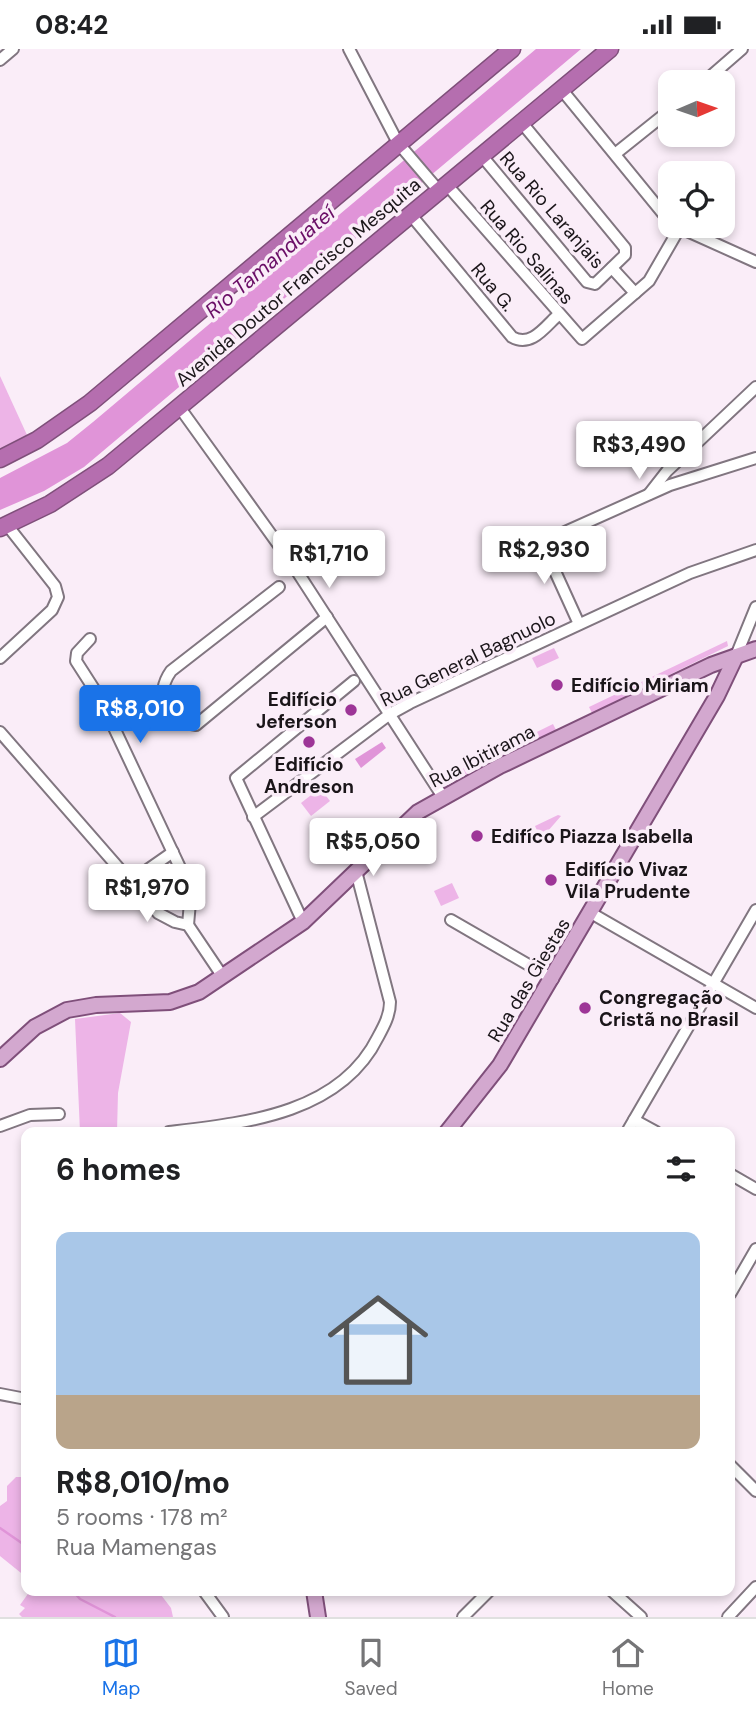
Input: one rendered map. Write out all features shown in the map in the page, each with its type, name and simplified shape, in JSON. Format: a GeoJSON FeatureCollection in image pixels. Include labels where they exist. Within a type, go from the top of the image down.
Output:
{"type":"FeatureCollection","features":[{"type":"Feature","properties":{"kind":"highway"},"geometry":{"type":"LineString","coordinates":[[0,459],[37,440],[90,403],[402,148],[512,49]]}},
{"type":"Feature","properties":{"kind":"highway","name":"Avenida Doutor Francisco Mesquita"},"geometry":{"type":"LineString","coordinates":[[3,526],[77,488],[180,408],[411,215],[439,186],[482,156],[610,49]]}},
{"type":"Feature","properties":{"kind":"main road","name":"Rua Ibitirama"},"geometry":{"type":"LineString","coordinates":[[0,1059],[34,1027],[67,1010],[96,1005],[170,1002],[199,992],[303,922],[401,825],[443,797],[536,749],[756,649]]}},
{"type":"Feature","properties":{"kind":"main road","name":"Rua das Giestas"},"geometry":{"type":"LineString","coordinates":[[451,1127],[500,1065],[553,979],[717,696],[736,656]]}},
{"type":"Feature","properties":{"kind":"main road"},"geometry":{"type":"LineString","coordinates":[[315,1596],[318,1617]]}},
{"type":"Feature","properties":{"kind":"street"},"geometry":{"type":"LineString","coordinates":[[0,60],[13,49]]}},
{"type":"Feature","properties":{"kind":"street","name":"Rua Rio Salinas"},"geometry":{"type":"LineString","coordinates":[[349,49],[402,148],[583,339],[635,293]]}},
{"type":"Feature","properties":{"kind":"street"},"geometry":{"type":"LineString","coordinates":[[718,70],[743,49]]}},
{"type":"Feature","properties":{"kind":"street"},"geometry":{"type":"LineString","coordinates":[[562,90],[658,206]]}},
{"type":"Feature","properties":{"kind":"street"},"geometry":{"type":"LineString","coordinates":[[615,154],[658,120]]}},
{"type":"Feature","properties":{"kind":"street","name":"Rua Rio Laranjais"},"geometry":{"type":"LineString","coordinates":[[482,156],[587,282],[595,283],[625,255],[625,248],[522,123]]}},
{"type":"Feature","properties":{"kind":"street","name":"Rua G."},"geometry":{"type":"LineString","coordinates":[[411,215],[512,337],[521,341],[530,340],[558,315]]}},
{"type":"Feature","properties":{"kind":"street"},"geometry":{"type":"LineString","coordinates":[[612,268],[635,293],[655,273],[670,238]]}},
{"type":"Feature","properties":{"kind":"street"},"geometry":{"type":"LineString","coordinates":[[702,238],[756,262]]}},
{"type":"Feature","properties":{"kind":"street"},"geometry":{"type":"LineString","coordinates":[[649,494],[667,471],[756,387]]}},
{"type":"Feature","properties":{"kind":"street"},"geometry":{"type":"LineString","coordinates":[[180,408],[260,517],[443,797]]}},
{"type":"Feature","properties":{"kind":"street"},"geometry":{"type":"LineString","coordinates":[[579,624],[544,543],[649,494],[756,458]]}},
{"type":"Feature","properties":{"kind":"street"},"geometry":{"type":"LineString","coordinates":[[0,658],[52,610],[58,597],[55,586],[3,526]]}},
{"type":"Feature","properties":{"kind":"street","name":"Rua General Bagnuolo"},"geometry":{"type":"LineString","coordinates":[[253,817],[390,714],[690,573],[756,550]]}},
{"type":"Feature","properties":{"kind":"street"},"geometry":{"type":"LineString","coordinates":[[279,587],[171,671],[164,680],[161,695],[163,706],[175,717],[196,725],[327,617]]}},
{"type":"Feature","properties":{"kind":"street"},"geometry":{"type":"LineString","coordinates":[[736,656],[756,607]]}},
{"type":"Feature","properties":{"kind":"street"},"geometry":{"type":"LineString","coordinates":[[90,639],[77,653],[76,661],[101,700],[173,852],[192,898],[188,925],[223,977]]}},
{"type":"Feature","properties":{"kind":"street"},"geometry":{"type":"LineString","coordinates":[[303,922],[236,782],[239,774],[354,681]]}},
{"type":"Feature","properties":{"kind":"street"},"geometry":{"type":"LineString","coordinates":[[0,732],[158,913],[188,925]]}},
{"type":"Feature","properties":{"kind":"street"},"geometry":{"type":"LineString","coordinates":[[130,882],[173,852]]}},
{"type":"Feature","properties":{"kind":"street"},"geometry":{"type":"LineString","coordinates":[[202,1127],[274,1116],[346,1080],[366,1061],[388,1017],[390,1002],[356,871]]}},
{"type":"Feature","properties":{"kind":"street"},"geometry":{"type":"LineString","coordinates":[[630,1127],[756,910]]}},
{"type":"Feature","properties":{"kind":"street"},"geometry":{"type":"LineString","coordinates":[[591,913],[756,1008]]}},
{"type":"Feature","properties":{"kind":"street"},"geometry":{"type":"LineString","coordinates":[[451,920],[553,979]]}},
{"type":"Feature","properties":{"kind":"street"},"geometry":{"type":"LineString","coordinates":[[0,1126],[30,1115],[60,1114]]}},
{"type":"Feature","properties":{"kind":"street"},"geometry":{"type":"LineString","coordinates":[[634,1120],[647,1127]]}},
{"type":"Feature","properties":{"kind":"street"},"geometry":{"type":"LineString","coordinates":[[735,1177],[756,1189]]}},
{"type":"Feature","properties":{"kind":"street"},"geometry":{"type":"LineString","coordinates":[[735,1285],[756,1249]]}},
{"type":"Feature","properties":{"kind":"street"},"geometry":{"type":"LineString","coordinates":[[0,1394],[21,1398]]}},
{"type":"Feature","properties":{"kind":"street"},"geometry":{"type":"LineString","coordinates":[[735,1470],[756,1490]]}},
{"type":"Feature","properties":{"kind":"street"},"geometry":{"type":"LineString","coordinates":[[728,1617],[756,1587]]}},
{"type":"Feature","properties":{"kind":"street"},"geometry":{"type":"LineString","coordinates":[[208,1596],[223,1617]]}},
{"type":"Feature","properties":{"kind":"street"},"geometry":{"type":"LineString","coordinates":[[463,1617],[484,1596]]}},
{"type":"Feature","properties":{"kind":"street"},"geometry":{"type":"LineString","coordinates":[[617,1596],[640,1617]]}},
{"type":"Feature","properties":{"kind":"shaded area","name":"Rio Tamanduateí"},"geometry":{"type":"Polygon","coordinates":[[[536,49],[581,49],[84,467],[44,491],[0,510],[0,478],[67,443],[536,49]]]}},
{"type":"Feature","properties":{"kind":"shaded area"},"geometry":{"type":"Polygon","coordinates":[[[0,376],[27,435],[0,450],[0,376]]]}},
{"type":"Feature","properties":{"kind":"shaded area"},"geometry":{"type":"Polygon","coordinates":[[[727,641],[728,646],[592,713],[589,707],[727,641]]]}},
{"type":"Feature","properties":{"kind":"shaded area"},"geometry":{"type":"Polygon","coordinates":[[[554,648],[559,658],[537,668],[532,658],[554,648]]]}},
{"type":"Feature","properties":{"kind":"shaded area"},"geometry":{"type":"Polygon","coordinates":[[[553,724],[556,730],[448,783],[444,778],[553,724]]]}},
{"type":"Feature","properties":{"kind":"shaded area"},"geometry":{"type":"Polygon","coordinates":[[[382,742],[386,748],[361,768],[355,759],[382,742]]]}},
{"type":"Feature","properties":{"kind":"shaded area"},"geometry":{"type":"Polygon","coordinates":[[[320,788],[330,801],[311,816],[301,803],[320,788]]]}},
{"type":"Feature","properties":{"kind":"shaded area"},"geometry":{"type":"Polygon","coordinates":[[[561,816],[541,839],[535,826],[561,816]]]}},
{"type":"Feature","properties":{"kind":"shaded area"},"geometry":{"type":"Polygon","coordinates":[[[165,875],[171,877],[182,905],[178,910],[171,909],[153,885],[157,878],[165,875]]]}},
{"type":"Feature","properties":{"kind":"shaded area"},"geometry":{"type":"Polygon","coordinates":[[[452,883],[459,898],[441,906],[434,891],[452,883]]]}},
{"type":"Feature","properties":{"kind":"shaded area"},"geometry":{"type":"Polygon","coordinates":[[[120,1013],[131,1022],[118,1093],[117,1127],[80,1127],[75,1019],[120,1013]]]}},
{"type":"Feature","properties":{"kind":"shaded area"},"geometry":{"type":"Polygon","coordinates":[[[16,1477],[21,1477],[21,1573],[0,1556],[0,1506],[7,1501],[7,1486],[16,1477]]]}},
{"type":"Feature","properties":{"kind":"shaded area"},"geometry":{"type":"Polygon","coordinates":[[[26,1596],[162,1596],[171,1608],[173,1617],[22,1617],[19,1614],[25,1608],[20,1605],[26,1596]]]}},
{"type":"Feature","properties":{"kind":"waterway"},"geometry":{"type":"LineString","coordinates":[[0,1528],[21,1543]]}},
{"type":"Feature","properties":{"kind":"waterway"},"geometry":{"type":"LineString","coordinates":[[77,1596],[115,1617]]}},
{"type":"Feature","properties":{"kind":"place","name":"Edifício Miriam"},"geometry":{"type":"Point","coordinates":[557,685]}},
{"type":"Feature","properties":{"kind":"place","name":"Edifício Jeferson"},"geometry":{"type":"Point","coordinates":[351,710]}},
{"type":"Feature","properties":{"kind":"place","name":"Edifício Andreson"},"geometry":{"type":"Point","coordinates":[309,742]}},
{"type":"Feature","properties":{"kind":"place","name":"Edifíco Piazza Isabella"},"geometry":{"type":"Point","coordinates":[477,836]}},
{"type":"Feature","properties":{"kind":"place","name":"Edifício Vivaz Vila Prudente"},"geometry":{"type":"Point","coordinates":[551,880]}},
{"type":"Feature","properties":{"kind":"place","name":"Congregação Cristã no Brasil"},"geometry":{"type":"Point","coordinates":[585,1008]}}]}
